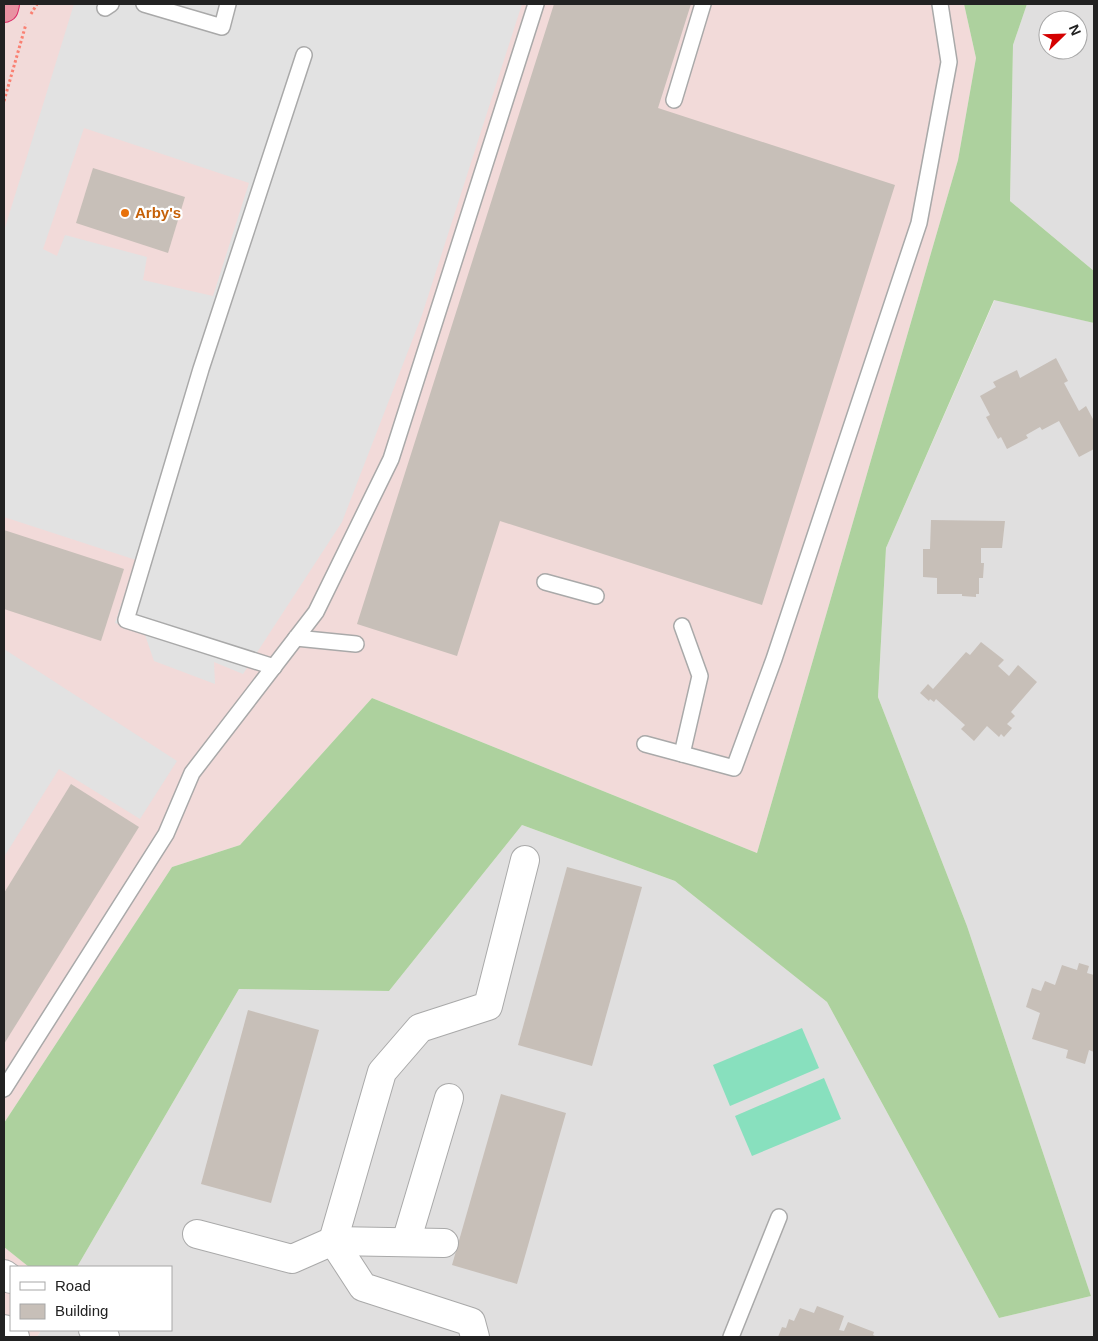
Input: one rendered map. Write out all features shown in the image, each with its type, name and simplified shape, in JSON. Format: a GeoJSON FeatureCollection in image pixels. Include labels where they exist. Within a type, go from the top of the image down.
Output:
{"type":"FeatureCollection","features":[{"type":"Feature","properties":{"kind":"highway"},"geometry":{"type":"LineString","coordinates":[[4,8],[5,4]]}},
{"type":"Feature","properties":{"kind":"street"},"geometry":{"type":"LineString","coordinates":[[475,1337],[471,1322],[363,1287],[333,1241],[382,1072],[420,1028],[488,1006],[525,860]]}},
{"type":"Feature","properties":{"kind":"street"},"geometry":{"type":"LineString","coordinates":[[406,1242],[449,1098]]}},
{"type":"Feature","properties":{"kind":"street"},"geometry":{"type":"LineString","coordinates":[[198,1234],[292,1258],[333,1241],[444,1243]]}},
{"type":"Feature","properties":{"kind":"street"},"geometry":{"type":"LineString","coordinates":[[4,1329],[15,1337]]}},
{"type":"Feature","properties":{"kind":"lane"},"geometry":{"type":"LineString","coordinates":[[144,4],[222,27],[228,4]]}},
{"type":"Feature","properties":{"kind":"lane"},"geometry":{"type":"LineString","coordinates":[[4,1089],[166,834],[192,773],[316,612],[391,460],[536,4]]}},
{"type":"Feature","properties":{"kind":"lane"},"geometry":{"type":"LineString","coordinates":[[674,100],[703,4]]}},
{"type":"Feature","properties":{"kind":"lane"},"geometry":{"type":"LineString","coordinates":[[645,744],[734,768],[774,659],[919,223],[949,62],[940,4]]}},
{"type":"Feature","properties":{"kind":"lane"},"geometry":{"type":"LineString","coordinates":[[274,667],[126,620],[201,369],[304,55]]}},
{"type":"Feature","properties":{"kind":"lane"},"geometry":{"type":"LineString","coordinates":[[545,582],[596,596]]}},
{"type":"Feature","properties":{"kind":"lane"},"geometry":{"type":"LineString","coordinates":[[682,626],[700,676],[682,754]]}},
{"type":"Feature","properties":{"kind":"lane"},"geometry":{"type":"LineString","coordinates":[[296,638],[356,644]]}},
{"type":"Feature","properties":{"kind":"lane"},"geometry":{"type":"LineString","coordinates":[[731,1337],[779,1217]]}},
{"type":"Feature","properties":{"kind":"path"},"geometry":{"type":"LineString","coordinates":[[4,100],[26,24],[37,4]]}},
{"type":"Feature","properties":{"kind":"shaded area"},"geometry":{"type":"Polygon","coordinates":[[[4,4],[964,4],[976,58],[958,160],[757,853],[372,698],[240,845],[172,867],[4,1123],[4,4]]]}},
{"type":"Feature","properties":{"kind":"shaded area"},"geometry":{"type":"Polygon","coordinates":[[[74,4],[522,4],[422,315],[342,522],[243,674],[214,662],[215,684],[154,661],[144,632],[115,623],[136,560],[4,517],[4,231],[74,4]],[[84,128],[43,249],[57,256],[65,235],[147,257],[143,280],[213,296],[249,183],[84,128]]]}},
{"type":"Feature","properties":{"kind":"shaded area"},"geometry":{"type":"Polygon","coordinates":[[[1027,4],[1094,4],[1094,271],[1010,201],[1013,45],[1027,4]]]}},
{"type":"Feature","properties":{"kind":"shaded area"},"geometry":{"type":"Polygon","coordinates":[[[995,299],[1094,323],[1094,1337],[37,1337],[40,1331],[172,1331],[172,1266],[78,1266],[239,989],[389,991],[522,825],[675,881],[827,1002],[999,1318],[1091,1296],[967,926],[878,697],[886,548],[995,299]]]}},
{"type":"Feature","properties":{"kind":"shaded area"},"geometry":{"type":"Polygon","coordinates":[[[4,649],[177,761],[140,819],[59,769],[4,857],[4,649]]]}},
{"type":"Feature","properties":{"kind":"shaded area"},"geometry":{"type":"Polygon","coordinates":[[[4,1247],[28,1266],[10,1266],[10,1331],[40,1331],[37,1337],[4,1337],[4,1247]]]}},
{"type":"Feature","properties":{"kind":"green space"},"geometry":{"type":"Polygon","coordinates":[[[964,4],[1027,4],[1013,45],[1010,201],[1094,271],[1094,323],[994,300],[886,548],[878,697],[967,926],[1091,1296],[999,1318],[827,1002],[675,881],[522,825],[389,991],[239,989],[78,1266],[28,1266],[4,1247],[4,1123],[172,867],[240,845],[372,698],[757,853],[958,160],[976,58],[964,4]]]}},
{"type":"Feature","properties":{"kind":"green space"},"geometry":{"type":"Polygon","coordinates":[[[802,1028],[819,1068],[730,1106],[713,1065],[802,1028]]]}},
{"type":"Feature","properties":{"kind":"green space"},"geometry":{"type":"Polygon","coordinates":[[[824,1078],[841,1119],[752,1156],[735,1116],[824,1078]]]}},
{"type":"Feature","properties":{"kind":"building"},"geometry":{"type":"Polygon","coordinates":[[[554,4],[691,4],[658,108],[895,185],[762,605],[500,521],[457,656],[357,624],[554,4]]]}},
{"type":"Feature","properties":{"kind":"building"},"geometry":{"type":"Polygon","coordinates":[[[93,168],[185,197],[168,253],[76,223],[93,168]]]}},
{"type":"Feature","properties":{"kind":"building"},"geometry":{"type":"Polygon","coordinates":[[[1056,358],[1068,381],[1064,383],[1079,411],[1086,406],[1094,421],[1094,449],[1079,457],[1059,421],[1042,430],[1040,427],[1026,435],[1028,438],[1007,449],[1001,437],[998,439],[986,417],[990,415],[980,396],[996,387],[993,382],[1017,370],[1020,378],[1056,358]]]}},
{"type":"Feature","properties":{"kind":"building"},"geometry":{"type":"Polygon","coordinates":[[[931,520],[1005,521],[1002,548],[981,548],[981,563],[984,563],[983,578],[979,578],[979,594],[976,594],[976,597],[962,596],[962,594],[937,594],[937,578],[923,577],[923,549],[930,549],[931,520]]]}},
{"type":"Feature","properties":{"kind":"building"},"geometry":{"type":"Polygon","coordinates":[[[4,530],[124,569],[101,641],[4,609],[4,530]]]}},
{"type":"Feature","properties":{"kind":"building"},"geometry":{"type":"Polygon","coordinates":[[[981,642],[1004,660],[998,666],[1009,676],[1018,665],[1037,682],[1011,712],[1015,716],[1007,724],[1012,728],[1004,737],[1001,734],[999,737],[987,726],[974,741],[961,729],[965,725],[936,699],[934,702],[930,699],[929,701],[920,693],[928,684],[933,689],[966,652],[970,655],[981,642]]]}},
{"type":"Feature","properties":{"kind":"building"},"geometry":{"type":"Polygon","coordinates":[[[71,784],[139,827],[4,1044],[4,893],[71,784]]]}},
{"type":"Feature","properties":{"kind":"building"},"geometry":{"type":"Polygon","coordinates":[[[567,867],[642,887],[592,1066],[518,1045],[567,867]]]}},
{"type":"Feature","properties":{"kind":"building"},"geometry":{"type":"Polygon","coordinates":[[[1079,963],[1089,966],[1087,973],[1094,975],[1094,1052],[1089,1050],[1085,1064],[1066,1058],[1068,1050],[1032,1039],[1040,1013],[1026,1007],[1032,988],[1041,991],[1045,981],[1055,985],[1062,965],[1077,970],[1079,963]]]}},
{"type":"Feature","properties":{"kind":"building"},"geometry":{"type":"Polygon","coordinates":[[[248,1010],[319,1030],[271,1203],[201,1184],[248,1010]]]}},
{"type":"Feature","properties":{"kind":"building"},"geometry":{"type":"Polygon","coordinates":[[[501,1094],[566,1113],[517,1284],[452,1265],[501,1094]]]}},
{"type":"Feature","properties":{"kind":"building"},"geometry":{"type":"Polygon","coordinates":[[[817,1306],[844,1316],[839,1330],[844,1331],[848,1322],[874,1332],[873,1335],[877,1337],[778,1337],[782,1327],[786,1328],[789,1319],[794,1321],[800,1308],[814,1313],[817,1306]]]}},
{"type":"Feature","properties":{"kind":"place","name":"Arby's"},"geometry":{"type":"Point","coordinates":[125,213]}}]}
